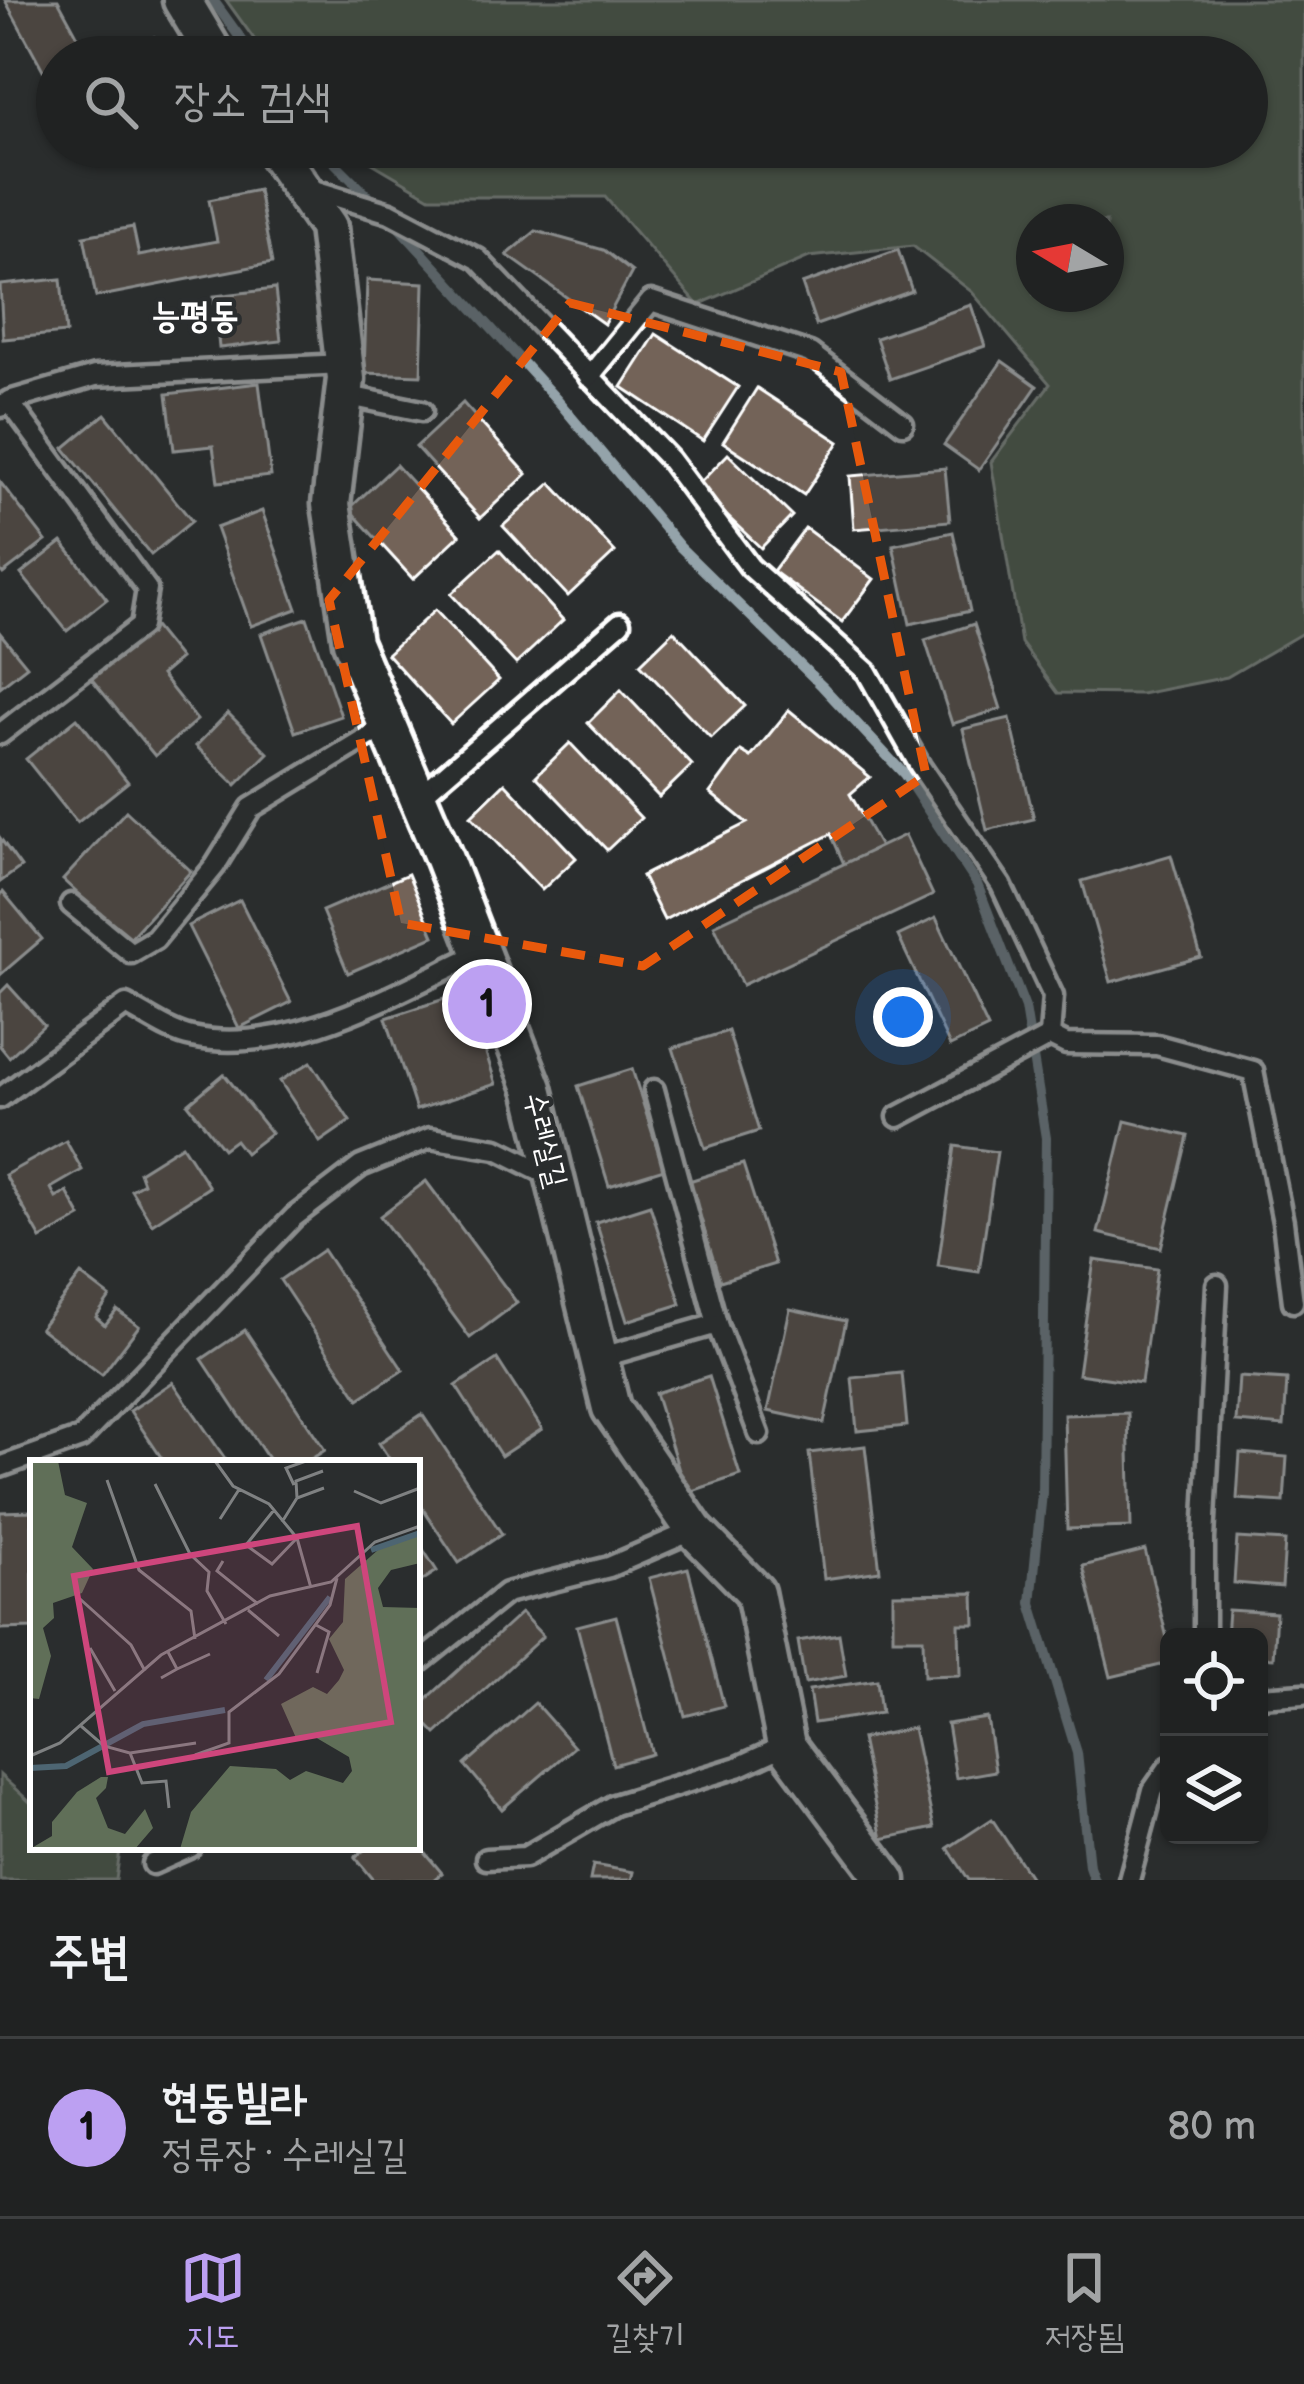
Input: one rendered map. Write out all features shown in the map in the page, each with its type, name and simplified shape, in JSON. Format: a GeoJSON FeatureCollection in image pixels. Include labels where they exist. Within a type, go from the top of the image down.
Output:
{"type":"FeatureCollection","features":[{"type":"Feature","properties":{"kind":"street"},"geometry":{"type":"LineString","coordinates":[[182,0],[203,36]]}},
{"type":"Feature","properties":{"kind":"street","name":"수레실길"},"geometry":{"type":"LineString","coordinates":[[287,168],[328,227],[344,379],[331,504],[352,642],[533,1088],[611,1408],[694,1530],[755,1592],[786,1745],[887,1880]]}},
{"type":"Feature","properties":{"kind":"lane"},"geometry":{"type":"LineString","coordinates":[[299,185],[390,213],[478,259],[669,459],[750,567],[867,672],[920,766],[1001,885],[1053,996],[1048,1037]]}},
{"type":"Feature","properties":{"kind":"lane"},"geometry":{"type":"LineString","coordinates":[[589,377],[651,301],[810,353],[903,424]]}},
{"type":"Feature","properties":{"kind":"lane"},"geometry":{"type":"LineString","coordinates":[[0,734],[141,626],[147,589],[5,404],[95,376],[344,379],[422,411]]}},
{"type":"Feature","properties":{"kind":"lane"},"geometry":{"type":"LineString","coordinates":[[418,798],[620,623]]}},
{"type":"Feature","properties":{"kind":"lane"},"geometry":{"type":"LineString","coordinates":[[71,904],[131,953],[154,938],[215,866],[251,808],[387,725]]}},
{"type":"Feature","properties":{"kind":"lane"},"geometry":{"type":"LineString","coordinates":[[0,1098],[126,1005],[188,1037],[249,1042],[346,1017],[480,953]]}},
{"type":"Feature","properties":{"kind":"lane"},"geometry":{"type":"LineString","coordinates":[[898,1117],[1048,1037]]}},
{"type":"Feature","properties":{"kind":"lane"},"geometry":{"type":"LineString","coordinates":[[1048,1037],[1066,1044],[1157,1046],[1253,1071],[1283,1222],[1293,1302]]}},
{"type":"Feature","properties":{"kind":"lane"},"geometry":{"type":"LineString","coordinates":[[654,1090],[717,1324],[759,1434]]}},
{"type":"Feature","properties":{"kind":"lane"},"geometry":{"type":"LineString","coordinates":[[0,1467],[82,1438],[294,1217],[362,1166],[430,1138],[497,1149],[555,1178]]}},
{"type":"Feature","properties":{"kind":"lane"},"geometry":{"type":"LineString","coordinates":[[1204,1628],[1217,1285]]}},
{"type":"Feature","properties":{"kind":"lane"},"geometry":{"type":"LineString","coordinates":[[598,1358],[717,1324]]}},
{"type":"Feature","properties":{"kind":"lane"},"geometry":{"type":"LineString","coordinates":[[420,1662],[506,1593],[609,1567],[694,1530]]}},
{"type":"Feature","properties":{"kind":"lane"},"geometry":{"type":"LineString","coordinates":[[1268,1696],[1304,1694]]}},
{"type":"Feature","properties":{"kind":"lane"},"geometry":{"type":"LineString","coordinates":[[485,1859],[525,1857],[614,1805],[738,1767],[786,1745]]}},
{"type":"Feature","properties":{"kind":"lane"},"geometry":{"type":"LineString","coordinates":[[1129,1880],[1153,1790],[1160,1780]]}},
{"type":"Feature","properties":{"kind":"lane"},"geometry":{"type":"LineString","coordinates":[[153,1864],[184,1850]]}},
{"type":"Feature","properties":{"kind":"highlighted area"},"geometry":{"type":"Polygon","coordinates":[[[570,303],[841,372],[926,775],[643,966],[401,923],[329,600],[570,303]]]}},
{"type":"Feature","properties":{"kind":"green space"},"geometry":{"type":"Polygon","coordinates":[[[226,0],[1304,0],[1304,632],[1227,677],[1141,694],[1058,693],[1021,643],[991,462],[1050,384],[972,292],[913,246],[809,257],[698,305],[605,197],[430,197],[381,168],[1268,168],[1268,36],[252,36],[226,0]]]}},
{"type":"Feature","properties":{"kind":"green space"},"geometry":{"type":"Polygon","coordinates":[[[0,1775],[30,1802],[30,1850],[120,1850],[116,1880],[0,1880],[0,1775]]]}},
{"type":"Feature","properties":{"kind":"building"},"geometry":{"type":"Polygon","coordinates":[[[5,0],[58,0],[78,36],[36,36],[36,57],[5,0]]]}},
{"type":"Feature","properties":{"kind":"building"},"geometry":{"type":"Polygon","coordinates":[[[258,190],[272,263],[96,297],[84,236],[133,227],[139,256],[217,241],[209,200],[258,190]]]}},
{"type":"Feature","properties":{"kind":"building"},"geometry":{"type":"Polygon","coordinates":[[[536,231],[604,250],[632,272],[604,324],[507,255],[536,231]]]}},
{"type":"Feature","properties":{"kind":"building"},"geometry":{"type":"Polygon","coordinates":[[[898,250],[912,291],[816,325],[802,284],[898,250]]]}},
{"type":"Feature","properties":{"kind":"building"},"geometry":{"type":"Polygon","coordinates":[[[61,279],[66,333],[3,339],[0,285],[61,279]]]}},
{"type":"Feature","properties":{"kind":"building"},"geometry":{"type":"Polygon","coordinates":[[[367,280],[424,283],[421,375],[364,373],[367,280]]]}},
{"type":"Feature","properties":{"kind":"building"},"geometry":{"type":"Polygon","coordinates":[[[275,289],[281,341],[219,348],[214,296],[275,289]]]}},
{"type":"Feature","properties":{"kind":"building"},"geometry":{"type":"Polygon","coordinates":[[[971,305],[985,346],[890,379],[876,338],[971,305]]]}},
{"type":"Feature","properties":{"kind":"building"},"geometry":{"type":"Polygon","coordinates":[[[656,334],[738,387],[703,441],[622,387],[656,334]]]}},
{"type":"Feature","properties":{"kind":"building"},"geometry":{"type":"Polygon","coordinates":[[[1002,361],[1037,386],[979,470],[944,445],[1002,361]]]}},
{"type":"Feature","properties":{"kind":"building"},"geometry":{"type":"Polygon","coordinates":[[[259,383],[271,476],[218,482],[213,446],[174,450],[167,394],[259,383]]]}},
{"type":"Feature","properties":{"kind":"building"},"geometry":{"type":"Polygon","coordinates":[[[757,388],[839,442],[804,495],[723,442],[757,388]]]}},
{"type":"Feature","properties":{"kind":"building"},"geometry":{"type":"Polygon","coordinates":[[[463,403],[527,474],[480,518],[416,447],[463,403]]]}},
{"type":"Feature","properties":{"kind":"building"},"geometry":{"type":"Polygon","coordinates":[[[105,414],[192,521],[151,555],[64,448],[105,414]]]}},
{"type":"Feature","properties":{"kind":"building"},"geometry":{"type":"Polygon","coordinates":[[[728,454],[792,516],[761,548],[696,487],[728,454]]]}},
{"type":"Feature","properties":{"kind":"building"},"geometry":{"type":"Polygon","coordinates":[[[396,465],[460,535],[413,579],[349,509],[396,465]]]}},
{"type":"Feature","properties":{"kind":"building"},"geometry":{"type":"Polygon","coordinates":[[[945,468],[950,521],[854,529],[850,476],[945,468]]]}},
{"type":"Feature","properties":{"kind":"building"},"geometry":{"type":"Polygon","coordinates":[[[0,482],[46,541],[3,574],[0,570],[0,482]]]}},
{"type":"Feature","properties":{"kind":"building"},"geometry":{"type":"Polygon","coordinates":[[[551,483],[615,552],[568,596],[503,526],[551,483]]]}},
{"type":"Feature","properties":{"kind":"building"},"geometry":{"type":"Polygon","coordinates":[[[262,511],[297,609],[251,626],[216,528],[262,511]]]}},
{"type":"Feature","properties":{"kind":"building"},"geometry":{"type":"Polygon","coordinates":[[[805,528],[874,579],[842,622],[773,571],[805,528]]]}},
{"type":"Feature","properties":{"kind":"building"},"geometry":{"type":"Polygon","coordinates":[[[953,532],[970,611],[910,624],[893,545],[953,532]]]}},
{"type":"Feature","properties":{"kind":"building"},"geometry":{"type":"Polygon","coordinates":[[[62,542],[107,599],[67,631],[21,574],[62,542]]]}},
{"type":"Feature","properties":{"kind":"building"},"geometry":{"type":"Polygon","coordinates":[[[499,550],[563,620],[516,664],[451,594],[499,550]]]}},
{"type":"Feature","properties":{"kind":"building"},"geometry":{"type":"Polygon","coordinates":[[[435,610],[499,680],[451,724],[387,654],[435,610]]]}},
{"type":"Feature","properties":{"kind":"building"},"geometry":{"type":"Polygon","coordinates":[[[307,618],[341,716],[295,732],[261,634],[307,618]]]}},
{"type":"Feature","properties":{"kind":"building"},"geometry":{"type":"Polygon","coordinates":[[[151,623],[180,659],[161,675],[197,720],[155,756],[89,676],[151,623]]]}},
{"type":"Feature","properties":{"kind":"building"},"geometry":{"type":"Polygon","coordinates":[[[974,624],[1001,709],[952,724],[925,640],[974,624]]]}},
{"type":"Feature","properties":{"kind":"building"},"geometry":{"type":"Polygon","coordinates":[[[674,631],[745,706],[711,738],[640,664],[674,631]]]}},
{"type":"Feature","properties":{"kind":"building"},"geometry":{"type":"Polygon","coordinates":[[[0,633],[27,666],[0,687],[0,633]]]}},
{"type":"Feature","properties":{"kind":"building"},"geometry":{"type":"Polygon","coordinates":[[[621,690],[692,765],[659,797],[588,723],[621,690]]]}},
{"type":"Feature","properties":{"kind":"building"},"geometry":{"type":"Polygon","coordinates":[[[789,710],[870,777],[850,794],[880,847],[844,864],[831,834],[664,920],[642,876],[747,823],[710,793],[741,751],[751,757],[789,710]]]}},
{"type":"Feature","properties":{"kind":"building"},"geometry":{"type":"Polygon","coordinates":[[[228,713],[268,753],[236,785],[196,746],[228,713]]]}},
{"type":"Feature","properties":{"kind":"building"},"geometry":{"type":"Polygon","coordinates":[[[77,718],[128,782],[77,823],[26,759],[77,718]]]}},
{"type":"Feature","properties":{"kind":"building"},"geometry":{"type":"Polygon","coordinates":[[[1010,718],[1034,819],[987,830],[963,729],[1010,718]]]}},
{"type":"Feature","properties":{"kind":"building"},"geometry":{"type":"Polygon","coordinates":[[[570,743],[641,818],[607,850],[536,776],[570,743]]]}},
{"type":"Feature","properties":{"kind":"building"},"geometry":{"type":"Polygon","coordinates":[[[505,783],[576,858],[542,890],[471,816],[505,783]]]}},
{"type":"Feature","properties":{"kind":"building"},"geometry":{"type":"Polygon","coordinates":[[[126,811],[191,871],[128,940],[63,880],[126,811]]]}},
{"type":"Feature","properties":{"kind":"building"},"geometry":{"type":"Polygon","coordinates":[[[905,835],[933,895],[742,985],[714,925],[905,835]]]}},
{"type":"Feature","properties":{"kind":"building"},"geometry":{"type":"Polygon","coordinates":[[[0,838],[21,867],[0,882],[0,838]]]}},
{"type":"Feature","properties":{"kind":"building"},"geometry":{"type":"Polygon","coordinates":[[[1171,855],[1201,957],[1111,982],[1082,881],[1171,855]]]}},
{"type":"Feature","properties":{"kind":"building"},"geometry":{"type":"Polygon","coordinates":[[[408,874],[434,936],[348,973],[322,911],[408,874]]]}},
{"type":"Feature","properties":{"kind":"building"},"geometry":{"type":"Polygon","coordinates":[[[0,894],[42,939],[0,975],[0,894]]]}},
{"type":"Feature","properties":{"kind":"building"},"geometry":{"type":"Polygon","coordinates":[[[240,900],[291,1002],[239,1028],[188,926],[240,900]]]}},
{"type":"Feature","properties":{"kind":"building"},"geometry":{"type":"Polygon","coordinates":[[[936,918],[988,1028],[950,1046],[898,936],[936,918]]]}},
{"type":"Feature","properties":{"kind":"building"},"geometry":{"type":"Polygon","coordinates":[[[8,985],[44,1025],[9,1057],[0,1046],[0,993],[8,985]]]}},
{"type":"Feature","properties":{"kind":"building"},"geometry":{"type":"Polygon","coordinates":[[[466,992],[496,1084],[416,1110],[386,1018],[466,992]]]}},
{"type":"Feature","properties":{"kind":"building"},"geometry":{"type":"Polygon","coordinates":[[[728,1031],[759,1131],[705,1148],[673,1048],[728,1031]]]}},
{"type":"Feature","properties":{"kind":"building"},"geometry":{"type":"Polygon","coordinates":[[[311,1062],[350,1121],[320,1142],[280,1081],[311,1062]]]}},
{"type":"Feature","properties":{"kind":"building"},"geometry":{"type":"Polygon","coordinates":[[[632,1069],[664,1169],[609,1186],[578,1086],[632,1069]]]}},
{"type":"Feature","properties":{"kind":"building"},"geometry":{"type":"Polygon","coordinates":[[[224,1074],[271,1133],[245,1153],[235,1140],[223,1149],[188,1104],[224,1074]]]}},
{"type":"Feature","properties":{"kind":"building"},"geometry":{"type":"Polygon","coordinates":[[[1125,1121],[1188,1136],[1161,1248],[1098,1233],[1125,1121]]]}},
{"type":"Feature","properties":{"kind":"building"},"geometry":{"type":"Polygon","coordinates":[[[66,1141],[82,1170],[51,1188],[56,1198],[67,1192],[81,1217],[41,1239],[5,1175],[66,1141]]]}},
{"type":"Feature","properties":{"kind":"building"},"geometry":{"type":"Polygon","coordinates":[[[182,1145],[209,1187],[152,1224],[131,1190],[143,1183],[139,1172],[182,1145]]]}},
{"type":"Feature","properties":{"kind":"building"},"geometry":{"type":"Polygon","coordinates":[[[955,1146],[997,1152],[979,1272],[938,1266],[955,1146]]]}},
{"type":"Feature","properties":{"kind":"building"},"geometry":{"type":"Polygon","coordinates":[[[743,1164],[775,1264],[720,1281],[689,1181],[743,1164]]]}},
{"type":"Feature","properties":{"kind":"building"},"geometry":{"type":"Polygon","coordinates":[[[426,1181],[517,1303],[470,1338],[380,1216],[426,1181]]]}},
{"type":"Feature","properties":{"kind":"building"},"geometry":{"type":"Polygon","coordinates":[[[650,1205],[681,1304],[627,1321],[596,1222],[650,1205]]]}},
{"type":"Feature","properties":{"kind":"building"},"geometry":{"type":"Polygon","coordinates":[[[323,1250],[403,1370],[359,1399],[280,1280],[323,1250]]]}},
{"type":"Feature","properties":{"kind":"building"},"geometry":{"type":"Polygon","coordinates":[[[1094,1260],[1157,1269],[1141,1383],[1078,1374],[1094,1260]]]}},
{"type":"Feature","properties":{"kind":"building"},"geometry":{"type":"Polygon","coordinates":[[[81,1275],[110,1297],[96,1317],[105,1325],[117,1310],[139,1326],[102,1375],[40,1328],[81,1275]]]}},
{"type":"Feature","properties":{"kind":"building"},"geometry":{"type":"Polygon","coordinates":[[[790,1309],[846,1321],[824,1423],[768,1411],[790,1309]]]}},
{"type":"Feature","properties":{"kind":"building"},"geometry":{"type":"Polygon","coordinates":[[[245,1330],[325,1450],[310,1460],[269,1460],[202,1359],[245,1330]]]}},
{"type":"Feature","properties":{"kind":"building"},"geometry":{"type":"Polygon","coordinates":[[[497,1359],[542,1429],[501,1456],[456,1386],[497,1359]]]}},
{"type":"Feature","properties":{"kind":"building"},"geometry":{"type":"Polygon","coordinates":[[[902,1373],[907,1426],[857,1431],[852,1378],[902,1373]]]}},
{"type":"Feature","properties":{"kind":"building"},"geometry":{"type":"Polygon","coordinates":[[[709,1376],[740,1475],[686,1493],[655,1393],[709,1376]]]}},
{"type":"Feature","properties":{"kind":"building"},"geometry":{"type":"Polygon","coordinates":[[[1239,1377],[1287,1380],[1284,1426],[1236,1422],[1239,1377]]]}},
{"type":"Feature","properties":{"kind":"building"},"geometry":{"type":"Polygon","coordinates":[[[173,1382],[226,1460],[163,1460],[130,1411],[173,1382]]]}},
{"type":"Feature","properties":{"kind":"building"},"geometry":{"type":"Polygon","coordinates":[[[1128,1413],[1131,1527],[1067,1529],[1064,1415],[1128,1413]]]}},
{"type":"Feature","properties":{"kind":"building"},"geometry":{"type":"Polygon","coordinates":[[[422,1414],[502,1534],[459,1563],[420,1504],[420,1460],[390,1460],[379,1443],[422,1414]]]}},
{"type":"Feature","properties":{"kind":"building"},"geometry":{"type":"Polygon","coordinates":[[[865,1446],[880,1571],[824,1579],[809,1453],[865,1446]]]}},
{"type":"Feature","properties":{"kind":"building"},"geometry":{"type":"Polygon","coordinates":[[[1240,1453],[1287,1457],[1284,1502],[1237,1499],[1240,1453]]]}},
{"type":"Feature","properties":{"kind":"building"},"geometry":{"type":"Polygon","coordinates":[[[30,1511],[30,1628],[0,1629],[0,1512],[30,1511]]]}},
{"type":"Feature","properties":{"kind":"building"},"geometry":{"type":"Polygon","coordinates":[[[1237,1538],[1285,1541],[1282,1587],[1234,1583],[1237,1538]]]}},
{"type":"Feature","properties":{"kind":"building"},"geometry":{"type":"Polygon","coordinates":[[[420,1545],[437,1571],[420,1582],[420,1545]]]}},
{"type":"Feature","properties":{"kind":"building"},"geometry":{"type":"Polygon","coordinates":[[[1145,1550],[1164,1628],[1160,1628],[1160,1665],[1111,1677],[1083,1566],[1145,1550]]]}},
{"type":"Feature","properties":{"kind":"building"},"geometry":{"type":"Polygon","coordinates":[[[688,1568],[724,1706],[685,1716],[649,1578],[688,1568]]]}},
{"type":"Feature","properties":{"kind":"building"},"geometry":{"type":"Polygon","coordinates":[[[974,1593],[975,1624],[959,1624],[960,1675],[924,1676],[923,1638],[893,1638],[893,1594],[974,1593]]]}},
{"type":"Feature","properties":{"kind":"building"},"geometry":{"type":"Polygon","coordinates":[[[1228,1610],[1276,1613],[1273,1658],[1268,1658],[1268,1628],[1227,1628],[1228,1610]]]}},
{"type":"Feature","properties":{"kind":"building"},"geometry":{"type":"Polygon","coordinates":[[[521,1613],[543,1636],[436,1734],[420,1717],[420,1705],[521,1613]]]}},
{"type":"Feature","properties":{"kind":"building"},"geometry":{"type":"Polygon","coordinates":[[[616,1616],[652,1754],[613,1765],[577,1626],[616,1616]]]}},
{"type":"Feature","properties":{"kind":"building"},"geometry":{"type":"Polygon","coordinates":[[[839,1634],[846,1676],[805,1683],[798,1641],[839,1634]]]}},
{"type":"Feature","properties":{"kind":"building"},"geometry":{"type":"Polygon","coordinates":[[[877,1680],[881,1713],[814,1723],[809,1690],[877,1680]]]}},
{"type":"Feature","properties":{"kind":"building"},"geometry":{"type":"Polygon","coordinates":[[[535,1703],[574,1747],[502,1809],[465,1765],[535,1703]]]}},
{"type":"Feature","properties":{"kind":"building"},"geometry":{"type":"Polygon","coordinates":[[[987,1718],[995,1771],[956,1778],[947,1724],[987,1718]]]}},
{"type":"Feature","properties":{"kind":"building"},"geometry":{"type":"Polygon","coordinates":[[[913,1728],[934,1828],[882,1839],[861,1739],[913,1728]]]}},
{"type":"Feature","properties":{"kind":"building"},"geometry":{"type":"Polygon","coordinates":[[[992,1819],[1032,1880],[969,1880],[948,1848],[992,1819]]]}},
{"type":"Feature","properties":{"kind":"building"},"geometry":{"type":"Polygon","coordinates":[[[420,1847],[442,1873],[433,1880],[374,1880],[355,1857],[364,1850],[420,1847]]]}},
{"type":"Feature","properties":{"kind":"building"},"geometry":{"type":"Polygon","coordinates":[[[593,1865],[633,1872],[631,1880],[590,1880],[593,1865]]]}},
{"type":"Feature","properties":{"kind":"waterway"},"geometry":{"type":"LineString","coordinates":[[213,0],[239,36]]}},
{"type":"Feature","properties":{"kind":"waterway"},"geometry":{"type":"LineString","coordinates":[[340,168],[377,205]]}},
{"type":"Feature","properties":{"kind":"waterway"},"geometry":{"type":"LineString","coordinates":[[395,223],[558,401],[680,547],[904,774],[977,884],[1025,1008],[1046,1138],[1042,1493],[1031,1603],[1077,1753],[1094,1880]]}},
{"type":"Feature","properties":{"kind":"place","name":"현동빌라"},"geometry":{"type":"Point","coordinates":[487,1004]}},
{"type":"Feature","properties":{"kind":"district","name":"능평동"},"geometry":{"type":"Point","coordinates":[195,316]}}]}
